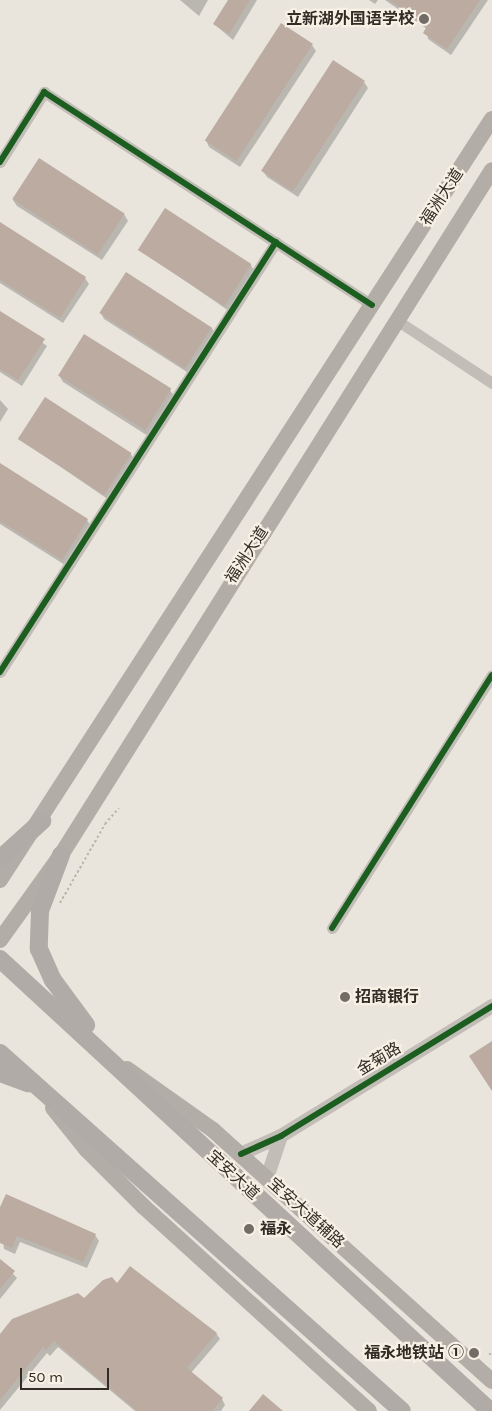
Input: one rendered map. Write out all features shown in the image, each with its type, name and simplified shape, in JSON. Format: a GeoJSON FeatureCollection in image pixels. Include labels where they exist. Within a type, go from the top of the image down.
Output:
{"type":"FeatureCollection","features":[{"type":"Feature","properties":{"kind":"main road","name":"福洲大道"},"geometry":{"type":"LineString","coordinates":[[0,880],[42,821],[492,119]]}},
{"type":"Feature","properties":{"kind":"main road","name":"福洲大道"},"geometry":{"type":"LineString","coordinates":[[0,940],[61,855],[492,170]]}},
{"type":"Feature","properties":{"kind":"main road"},"geometry":{"type":"LineString","coordinates":[[0,859],[42,821]]}},
{"type":"Feature","properties":{"kind":"main road"},"geometry":{"type":"LineString","coordinates":[[61,855],[40,911],[39,950],[62,994],[110,1057]]}},
{"type":"Feature","properties":{"kind":"main road","name":"宝安大道"},"geometry":{"type":"LineString","coordinates":[[0,959],[110,1057],[490,1411]]}},
{"type":"Feature","properties":{"kind":"main road"},"geometry":{"type":"LineString","coordinates":[[0,1053],[402,1411]]}},
{"type":"Feature","properties":{"kind":"main road","name":"宝安大道辅路"},"geometry":{"type":"LineString","coordinates":[[110,1057],[187,1109],[241,1154],[492,1381]]}},
{"type":"Feature","properties":{"kind":"main road"},"geometry":{"type":"LineString","coordinates":[[0,1073],[34,1085],[115,1179],[369,1411]]}},
{"type":"Feature","properties":{"kind":"street"},"geometry":{"type":"LineString","coordinates":[[0,162],[44,92],[372,305]]}},
{"type":"Feature","properties":{"kind":"street"},"geometry":{"type":"LineString","coordinates":[[0,672],[276,242]]}},
{"type":"Feature","properties":{"kind":"street"},"geometry":{"type":"LineString","coordinates":[[398,321],[492,383]]}},
{"type":"Feature","properties":{"kind":"street"},"geometry":{"type":"LineString","coordinates":[[332,928],[492,675]]}},
{"type":"Feature","properties":{"kind":"street","name":"金菊路"},"geometry":{"type":"LineString","coordinates":[[241,1154],[281,1136],[492,1006]]}},
{"type":"Feature","properties":{"kind":"street"},"geometry":{"type":"LineString","coordinates":[[267,1178],[281,1136]]}},
{"type":"Feature","properties":{"kind":"path"},"geometry":{"type":"LineString","coordinates":[[59,904],[105,824],[119,808]]}},
{"type":"Feature","properties":{"kind":"path"},"geometry":{"type":"LineString","coordinates":[[489,1355],[492,1352]]}},
{"type":"Feature","properties":{"kind":"building"},"geometry":{"type":"Polygon","coordinates":[[[228,0],[250,0],[229,34],[213,24],[228,0]]]}},
{"type":"Feature","properties":{"kind":"building"},"geometry":{"type":"Polygon","coordinates":[[[389,0],[480,0],[447,49],[423,33],[427,26],[389,0]]]}},
{"type":"Feature","properties":{"kind":"building"},"geometry":{"type":"Polygon","coordinates":[[[281,23],[313,44],[237,161],[205,140],[281,23]]]}},
{"type":"Feature","properties":{"kind":"building"},"geometry":{"type":"Polygon","coordinates":[[[333,60],[365,81],[293,191],[261,171],[333,60]]]}},
{"type":"Feature","properties":{"kind":"building"},"geometry":{"type":"Polygon","coordinates":[[[39,158],[125,214],[98,255],[12,199],[39,158]]]}},
{"type":"Feature","properties":{"kind":"building"},"geometry":{"type":"Polygon","coordinates":[[[165,208],[251,264],[224,306],[138,250],[165,208]]]}},
{"type":"Feature","properties":{"kind":"building"},"geometry":{"type":"Polygon","coordinates":[[[0,222],[86,277],[60,318],[0,280],[0,222]]]}},
{"type":"Feature","properties":{"kind":"building"},"geometry":{"type":"Polygon","coordinates":[[[126,272],[212,328],[185,369],[99,313],[126,272]]]}},
{"type":"Feature","properties":{"kind":"building"},"geometry":{"type":"Polygon","coordinates":[[[0,311],[45,339],[18,380],[0,369],[0,311]]]}},
{"type":"Feature","properties":{"kind":"building"},"geometry":{"type":"Polygon","coordinates":[[[84,334],[171,389],[145,430],[58,376],[84,334]]]}},
{"type":"Feature","properties":{"kind":"building"},"geometry":{"type":"Polygon","coordinates":[[[45,397],[131,453],[104,495],[18,439],[45,397]]]}},
{"type":"Feature","properties":{"kind":"building"},"geometry":{"type":"Polygon","coordinates":[[[0,463],[88,519],[62,560],[0,521],[0,463]]]}},
{"type":"Feature","properties":{"kind":"building"},"geometry":{"type":"Polygon","coordinates":[[[492,1041],[492,1091],[469,1056],[492,1041]]]}},
{"type":"Feature","properties":{"kind":"building"},"geometry":{"type":"Polygon","coordinates":[[[6,1194],[96,1234],[83,1262],[17,1236],[12,1248],[0,1243],[0,1207],[6,1194]]]}},
{"type":"Feature","properties":{"kind":"building"},"geometry":{"type":"Polygon","coordinates":[[[0,1259],[15,1271],[0,1289],[0,1259]]]}},
{"type":"Feature","properties":{"kind":"building"},"geometry":{"type":"Polygon","coordinates":[[[130,1266],[217,1333],[187,1368],[223,1398],[212,1411],[137,1411],[54,1341],[46,1350],[43,1347],[0,1400],[0,1334],[12,1319],[78,1293],[84,1298],[103,1280],[112,1277],[117,1283],[130,1266]]]}},
{"type":"Feature","properties":{"kind":"building"},"geometry":{"type":"Polygon","coordinates":[[[263,1394],[283,1411],[249,1411],[263,1394]]]}},
{"type":"Feature","properties":{"kind":"cycle path"},"geometry":{"type":"LineString","coordinates":[[0,162],[44,92],[372,305]]}},
{"type":"Feature","properties":{"kind":"cycle path"},"geometry":{"type":"LineString","coordinates":[[0,672],[276,242]]}},
{"type":"Feature","properties":{"kind":"cycle path"},"geometry":{"type":"LineString","coordinates":[[332,928],[492,675]]}},
{"type":"Feature","properties":{"kind":"cycle path"},"geometry":{"type":"LineString","coordinates":[[241,1154],[281,1136],[492,1006]]}},
{"type":"Feature","properties":{"kind":"place","name":"立新湖外国语学校"},"geometry":{"type":"Point","coordinates":[424,19]}},
{"type":"Feature","properties":{"kind":"place","name":"招商银行"},"geometry":{"type":"Point","coordinates":[345,997]}},
{"type":"Feature","properties":{"kind":"place","name":"福永"},"geometry":{"type":"Point","coordinates":[249,1229]}},
{"type":"Feature","properties":{"kind":"place","name":"福永地铁站 ①"},"geometry":{"type":"Point","coordinates":[474,1353]}}]}
